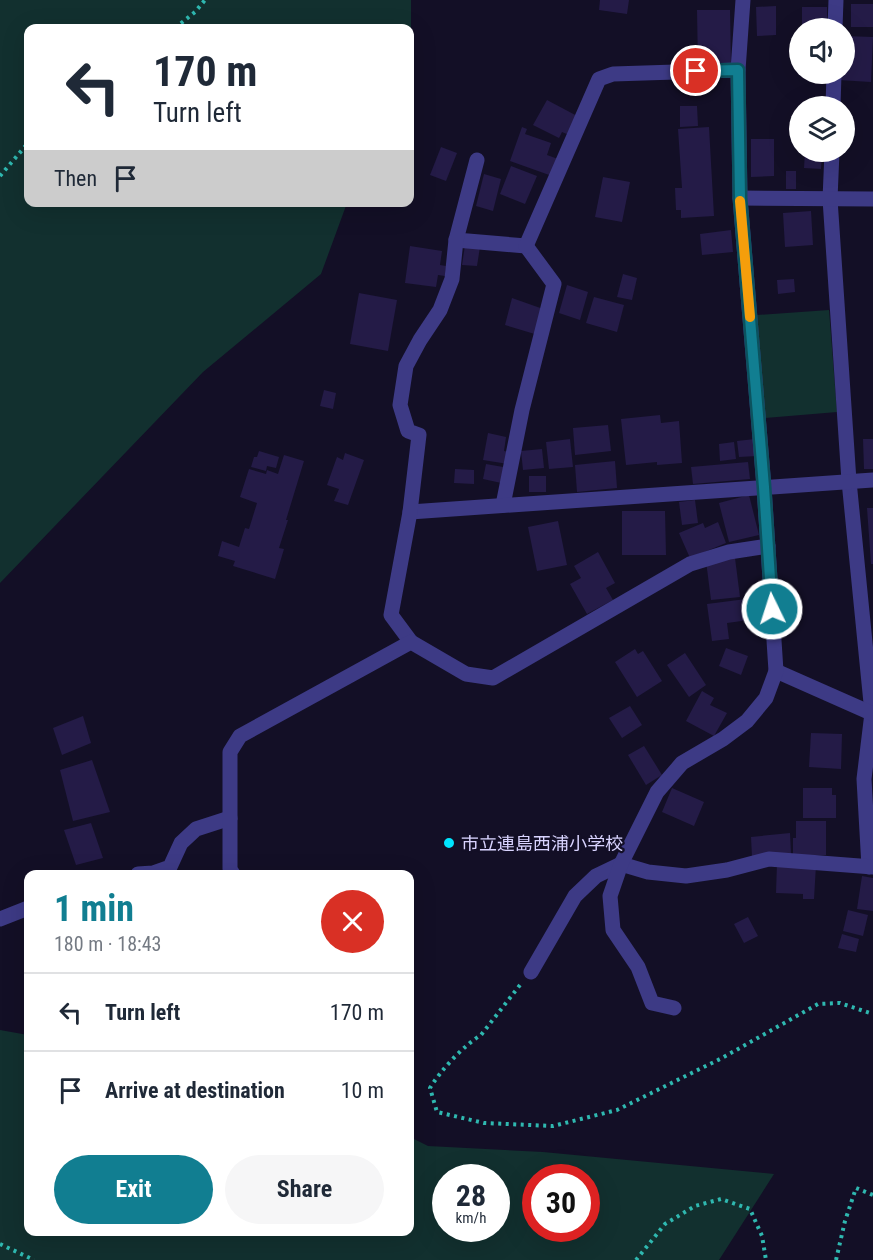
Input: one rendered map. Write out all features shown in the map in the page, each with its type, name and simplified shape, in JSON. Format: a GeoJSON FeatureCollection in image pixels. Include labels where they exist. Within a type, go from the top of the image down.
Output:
{"type":"FeatureCollection","features":[{"type":"Feature","properties":{"kind":"street"},"geometry":{"type":"LineString","coordinates":[[674,1008],[652,1003],[638,967],[613,930],[610,896],[621,864],[657,792],[682,763],[723,739],[747,721],[766,698],[776,671],[764,487],[740,198],[738,70],[742,0]]}},
{"type":"Feature","properties":{"kind":"street"},"geometry":{"type":"LineString","coordinates":[[835,18],[836,0]]}},
{"type":"Feature","properties":{"kind":"street"},"geometry":{"type":"LineString","coordinates":[[525,246],[599,79],[613,74],[738,70]]}},
{"type":"Feature","properties":{"kind":"street"},"geometry":{"type":"LineString","coordinates":[[477,160],[456,240],[452,279],[440,310],[406,366],[400,405],[408,431],[419,435],[410,512],[391,615],[411,642],[466,674],[493,678],[690,564],[729,552],[768,546]]}},
{"type":"Feature","properties":{"kind":"street"},"geometry":{"type":"LineString","coordinates":[[531,972],[575,896],[596,876],[621,864],[648,872],[686,876],[727,870],[769,860],[871,867],[864,779],[872,713],[849,481],[830,199],[832,162]]}},
{"type":"Feature","properties":{"kind":"street"},"geometry":{"type":"LineString","coordinates":[[740,198],[873,199]]}},
{"type":"Feature","properties":{"kind":"street"},"geometry":{"type":"LineString","coordinates":[[456,240],[525,246],[554,284],[522,410],[503,505]]}},
{"type":"Feature","properties":{"kind":"street"},"geometry":{"type":"LineString","coordinates":[[410,512],[873,480]]}},
{"type":"Feature","properties":{"kind":"street"},"geometry":{"type":"LineString","coordinates":[[231,870],[230,752],[240,736],[411,642]]}},
{"type":"Feature","properties":{"kind":"street"},"geometry":{"type":"LineString","coordinates":[[776,671],[872,713]]}},
{"type":"Feature","properties":{"kind":"street"},"geometry":{"type":"LineString","coordinates":[[162,870],[170,867],[182,843],[196,829],[230,818]]}},
{"type":"Feature","properties":{"kind":"street"},"geometry":{"type":"LineString","coordinates":[[0,919],[24,910]]}},
{"type":"Feature","properties":{"kind":"path"},"geometry":{"type":"LineString","coordinates":[[180,24],[206,0]]}},
{"type":"Feature","properties":{"kind":"path"},"geometry":{"type":"LineString","coordinates":[[0,176],[24,148]]}},
{"type":"Feature","properties":{"kind":"path"},"geometry":{"type":"LineString","coordinates":[[531,972],[481,1035],[472,1040],[437,1076],[430,1088],[437,1112],[484,1123],[553,1126],[617,1110],[722,1058],[818,1004],[840,1003],[873,1014]]}},
{"type":"Feature","properties":{"kind":"path"},"geometry":{"type":"LineString","coordinates":[[836,1260],[856,1188],[873,1195]]}},
{"type":"Feature","properties":{"kind":"path"},"geometry":{"type":"LineString","coordinates":[[636,1260],[665,1224],[695,1206],[721,1199],[750,1209],[762,1236],[766,1260]]}},
{"type":"Feature","properties":{"kind":"path"},"geometry":{"type":"LineString","coordinates":[[0,1244],[34,1260]]}},
{"type":"Feature","properties":{"kind":"green space"},"geometry":{"type":"Polygon","coordinates":[[[0,0],[411,0],[411,24],[24,24],[24,207],[346,207],[321,274],[203,372],[0,583],[0,0]]]}},
{"type":"Feature","properties":{"kind":"green space"},"geometry":{"type":"Polygon","coordinates":[[[829,310],[837,412],[765,418],[757,315],[829,310]]]}},
{"type":"Feature","properties":{"kind":"green space"},"geometry":{"type":"Polygon","coordinates":[[[0,1030],[24,1034],[24,1236],[414,1236],[414,1139],[428,1146],[543,1152],[774,1174],[719,1260],[0,1260],[0,1030]]]}},
{"type":"Feature","properties":{"kind":"building"},"geometry":{"type":"Polygon","coordinates":[[[600,0],[629,0],[627,14],[599,10],[600,0]]]}},
{"type":"Feature","properties":{"kind":"building"},"geometry":{"type":"Polygon","coordinates":[[[851,4],[873,4],[873,27],[855,27],[855,18],[851,18],[851,4]]]}},
{"type":"Feature","properties":{"kind":"building"},"geometry":{"type":"Polygon","coordinates":[[[776,6],[776,35],[757,36],[756,7],[776,6]]]}},
{"type":"Feature","properties":{"kind":"building"},"geometry":{"type":"Polygon","coordinates":[[[802,7],[827,7],[827,18],[802,18],[802,7]]]}},
{"type":"Feature","properties":{"kind":"building"},"geometry":{"type":"Polygon","coordinates":[[[697,10],[730,10],[731,65],[698,66],[697,10]]]}},
{"type":"Feature","properties":{"kind":"building"},"geometry":{"type":"Polygon","coordinates":[[[855,36],[873,37],[871,82],[855,81],[855,36]]]}},
{"type":"Feature","properties":{"kind":"building"},"geometry":{"type":"Polygon","coordinates":[[[547,100],[579,117],[569,135],[562,132],[559,138],[533,125],[547,100]]]}},
{"type":"Feature","properties":{"kind":"building"},"geometry":{"type":"Polygon","coordinates":[[[680,106],[697,106],[698,126],[680,127],[680,106]]]}},
{"type":"Feature","properties":{"kind":"building"},"geometry":{"type":"Polygon","coordinates":[[[522,127],[527,129],[525,134],[551,143],[547,155],[558,159],[552,176],[510,161],[522,127]]]}},
{"type":"Feature","properties":{"kind":"building"},"geometry":{"type":"Polygon","coordinates":[[[709,127],[714,216],[681,218],[681,210],[676,210],[675,188],[682,188],[678,129],[709,127]]]}},
{"type":"Feature","properties":{"kind":"building"},"geometry":{"type":"Polygon","coordinates":[[[751,139],[774,139],[774,176],[751,177],[751,139]]]}},
{"type":"Feature","properties":{"kind":"building"},"geometry":{"type":"Polygon","coordinates":[[[441,147],[457,153],[446,181],[430,175],[441,147]]]}},
{"type":"Feature","properties":{"kind":"building"},"geometry":{"type":"Polygon","coordinates":[[[804,162],[821,162],[821,169],[804,168],[804,162]]]}},
{"type":"Feature","properties":{"kind":"building"},"geometry":{"type":"Polygon","coordinates":[[[511,166],[537,176],[525,204],[500,194],[511,166]]]}},
{"type":"Feature","properties":{"kind":"building"},"geometry":{"type":"Polygon","coordinates":[[[786,171],[796,171],[796,189],[786,189],[786,171]]]}},
{"type":"Feature","properties":{"kind":"building"},"geometry":{"type":"Polygon","coordinates":[[[484,174],[501,179],[493,211],[476,206],[484,174]]]}},
{"type":"Feature","properties":{"kind":"building"},"geometry":{"type":"Polygon","coordinates":[[[603,177],[630,182],[622,222],[595,217],[603,177]]]}},
{"type":"Feature","properties":{"kind":"building"},"geometry":{"type":"Polygon","coordinates":[[[811,211],[813,245],[785,247],[783,213],[811,211]]]}},
{"type":"Feature","properties":{"kind":"building"},"geometry":{"type":"Polygon","coordinates":[[[731,230],[733,252],[702,255],[700,234],[731,230]]]}},
{"type":"Feature","properties":{"kind":"building"},"geometry":{"type":"Polygon","coordinates":[[[465,245],[480,247],[477,266],[462,265],[465,245]]]}},
{"type":"Feature","properties":{"kind":"building"},"geometry":{"type":"Polygon","coordinates":[[[410,246],[442,251],[440,265],[446,266],[445,276],[438,275],[436,287],[405,283],[410,246]]]}},
{"type":"Feature","properties":{"kind":"building"},"geometry":{"type":"Polygon","coordinates":[[[623,274],[637,278],[632,300],[617,297],[623,274]]]}},
{"type":"Feature","properties":{"kind":"building"},"geometry":{"type":"Polygon","coordinates":[[[794,279],[795,292],[778,294],[777,280],[794,279]]]}},
{"type":"Feature","properties":{"kind":"building"},"geometry":{"type":"Polygon","coordinates":[[[567,285],[588,292],[580,320],[559,313],[567,285]]]}},
{"type":"Feature","properties":{"kind":"building"},"geometry":{"type":"Polygon","coordinates":[[[359,293],[397,300],[388,351],[350,344],[359,293]]]}},
{"type":"Feature","properties":{"kind":"building"},"geometry":{"type":"Polygon","coordinates":[[[594,297],[624,305],[617,332],[586,323],[594,297]]]}},
{"type":"Feature","properties":{"kind":"building"},"geometry":{"type":"Polygon","coordinates":[[[512,298],[546,310],[538,335],[505,325],[512,298]]]}},
{"type":"Feature","properties":{"kind":"building"},"geometry":{"type":"Polygon","coordinates":[[[324,390],[336,393],[333,409],[320,406],[324,390]]]}},
{"type":"Feature","properties":{"kind":"building"},"geometry":{"type":"Polygon","coordinates":[[[660,415],[661,423],[679,421],[682,463],[657,465],[657,462],[626,465],[621,419],[660,415]]]}},
{"type":"Feature","properties":{"kind":"building"},"geometry":{"type":"Polygon","coordinates":[[[608,425],[611,451],[575,455],[573,428],[608,425]]]}},
{"type":"Feature","properties":{"kind":"building"},"geometry":{"type":"Polygon","coordinates":[[[488,433],[506,437],[504,451],[510,452],[508,464],[483,460],[488,433]]]}},
{"type":"Feature","properties":{"kind":"building"},"geometry":{"type":"Polygon","coordinates":[[[570,439],[573,467],[549,469],[546,442],[570,439]]]}},
{"type":"Feature","properties":{"kind":"building"},"geometry":{"type":"Polygon","coordinates":[[[755,439],[757,456],[739,457],[737,441],[755,439]]]}},
{"type":"Feature","properties":{"kind":"building"},"geometry":{"type":"Polygon","coordinates":[[[863,439],[873,439],[873,469],[864,469],[863,439]]]}},
{"type":"Feature","properties":{"kind":"building"},"geometry":{"type":"Polygon","coordinates":[[[734,442],[736,459],[720,461],[719,444],[734,442]]]}},
{"type":"Feature","properties":{"kind":"building"},"geometry":{"type":"Polygon","coordinates":[[[542,449],[544,468],[523,470],[521,451],[542,449]]]}},
{"type":"Feature","properties":{"kind":"building"},"geometry":{"type":"Polygon","coordinates":[[[259,451],[279,457],[276,468],[267,466],[266,471],[251,467],[259,451]]]}},
{"type":"Feature","properties":{"kind":"building"},"geometry":{"type":"Polygon","coordinates":[[[345,453],[364,460],[348,505],[334,501],[339,489],[327,485],[337,457],[343,460],[345,453]]]}},
{"type":"Feature","properties":{"kind":"building"},"geometry":{"type":"Polygon","coordinates":[[[284,455],[304,461],[279,548],[284,549],[275,579],[233,566],[235,561],[218,556],[222,541],[239,547],[245,528],[249,529],[257,503],[240,497],[249,469],[266,474],[267,470],[278,474],[284,455]]]}},
{"type":"Feature","properties":{"kind":"building"},"geometry":{"type":"Polygon","coordinates":[[[615,461],[617,488],[577,492],[575,465],[615,461]]]}},
{"type":"Feature","properties":{"kind":"building"},"geometry":{"type":"Polygon","coordinates":[[[748,462],[750,479],[693,484],[691,467],[748,462]]]}},
{"type":"Feature","properties":{"kind":"building"},"geometry":{"type":"Polygon","coordinates":[[[486,464],[509,468],[506,484],[483,479],[486,464]]]}},
{"type":"Feature","properties":{"kind":"building"},"geometry":{"type":"Polygon","coordinates":[[[455,469],[474,470],[474,484],[454,483],[455,469]]]}},
{"type":"Feature","properties":{"kind":"building"},"geometry":{"type":"Polygon","coordinates":[[[529,476],[546,476],[546,492],[529,492],[529,476]]]}},
{"type":"Feature","properties":{"kind":"building"},"geometry":{"type":"Polygon","coordinates":[[[749,495],[759,535],[729,542],[719,503],[749,495]]]}},
{"type":"Feature","properties":{"kind":"building"},"geometry":{"type":"Polygon","coordinates":[[[695,500],[698,523],[682,525],[679,502],[695,500]]]}},
{"type":"Feature","properties":{"kind":"building"},"geometry":{"type":"Polygon","coordinates":[[[867,508],[873,508],[873,564],[871,564],[867,508]]]}},
{"type":"Feature","properties":{"kind":"building"},"geometry":{"type":"Polygon","coordinates":[[[622,511],[665,511],[666,555],[622,555],[622,511]]]}},
{"type":"Feature","properties":{"kind":"building"},"geometry":{"type":"Polygon","coordinates":[[[558,521],[567,565],[537,571],[528,527],[558,521]]]}},
{"type":"Feature","properties":{"kind":"building"},"geometry":{"type":"Polygon","coordinates":[[[718,522],[726,543],[690,558],[679,533],[703,523],[705,528],[718,522]]]}},
{"type":"Feature","properties":{"kind":"building"},"geometry":{"type":"Polygon","coordinates":[[[598,552],[615,583],[606,588],[613,600],[587,614],[570,584],[581,578],[574,566],[598,552]]]}},
{"type":"Feature","properties":{"kind":"building"},"geometry":{"type":"Polygon","coordinates":[[[735,558],[740,597],[711,600],[706,561],[735,558]]]}},
{"type":"Feature","properties":{"kind":"building"},"geometry":{"type":"Polygon","coordinates":[[[746,599],[749,620],[727,623],[729,639],[712,641],[707,604],[746,599]]]}},
{"type":"Feature","properties":{"kind":"building"},"geometry":{"type":"Polygon","coordinates":[[[726,648],[748,656],[741,675],[719,666],[726,648]]]}},
{"type":"Feature","properties":{"kind":"building"},"geometry":{"type":"Polygon","coordinates":[[[635,649],[638,654],[643,651],[662,681],[637,697],[615,662],[635,649]]]}},
{"type":"Feature","properties":{"kind":"building"},"geometry":{"type":"Polygon","coordinates":[[[685,653],[706,685],[689,697],[667,665],[685,653]]]}},
{"type":"Feature","properties":{"kind":"building"},"geometry":{"type":"Polygon","coordinates":[[[702,691],[714,698],[710,705],[727,713],[714,736],[686,721],[702,691]]]}},
{"type":"Feature","properties":{"kind":"building"},"geometry":{"type":"Polygon","coordinates":[[[630,706],[642,725],[622,738],[609,718],[630,706]]]}},
{"type":"Feature","properties":{"kind":"building"},"geometry":{"type":"Polygon","coordinates":[[[83,716],[91,743],[62,755],[53,728],[83,716]]]}},
{"type":"Feature","properties":{"kind":"building"},"geometry":{"type":"Polygon","coordinates":[[[811,733],[842,734],[841,769],[809,767],[811,733]]]}},
{"type":"Feature","properties":{"kind":"building"},"geometry":{"type":"Polygon","coordinates":[[[644,746],[662,775],[646,785],[628,755],[644,746]]]}},
{"type":"Feature","properties":{"kind":"building"},"geometry":{"type":"Polygon","coordinates":[[[92,760],[110,812],[73,821],[60,770],[92,760]]]}},
{"type":"Feature","properties":{"kind":"building"},"geometry":{"type":"Polygon","coordinates":[[[672,788],[704,802],[694,826],[662,812],[672,788]]]}},
{"type":"Feature","properties":{"kind":"building"},"geometry":{"type":"Polygon","coordinates":[[[803,788],[832,788],[832,795],[836,795],[836,818],[803,818],[803,788]]]}},
{"type":"Feature","properties":{"kind":"building"},"geometry":{"type":"Polygon","coordinates":[[[796,821],[826,821],[826,855],[793,855],[796,821]]]}},
{"type":"Feature","properties":{"kind":"building"},"geometry":{"type":"Polygon","coordinates":[[[91,823],[103,858],[76,865],[64,830],[91,823]]]}},
{"type":"Feature","properties":{"kind":"building"},"geometry":{"type":"Polygon","coordinates":[[[790,833],[791,854],[752,857],[751,837],[790,833]]]}},
{"type":"Feature","properties":{"kind":"building"},"geometry":{"type":"Polygon","coordinates":[[[777,863],[816,865],[814,899],[803,899],[803,894],[776,893],[777,863]]]}},
{"type":"Feature","properties":{"kind":"building"},"geometry":{"type":"Polygon","coordinates":[[[862,876],[873,878],[873,911],[857,909],[862,876]]]}},
{"type":"Feature","properties":{"kind":"building"},"geometry":{"type":"Polygon","coordinates":[[[848,910],[868,915],[863,936],[843,931],[848,910]]]}},
{"type":"Feature","properties":{"kind":"building"},"geometry":{"type":"Polygon","coordinates":[[[748,917],[758,936],[744,943],[734,924],[748,917]]]}},
{"type":"Feature","properties":{"kind":"building"},"geometry":{"type":"Polygon","coordinates":[[[842,934],[859,939],[856,952],[838,948],[842,934]]]}},
{"type":"Feature","properties":{"kind":"slow traffic"},"geometry":{"type":"LineString","coordinates":[[740,201],[750,317]]}},
{"type":"Feature","properties":{"kind":"place","name":"市立連島西浦小学校"},"geometry":{"type":"Point","coordinates":[449,843]}},
{"type":"Feature","properties":{"kind":"route"},"geometry":{"type":"LineString","coordinates":[[696,71],[738,70],[740,198],[772,609]]}}]}
